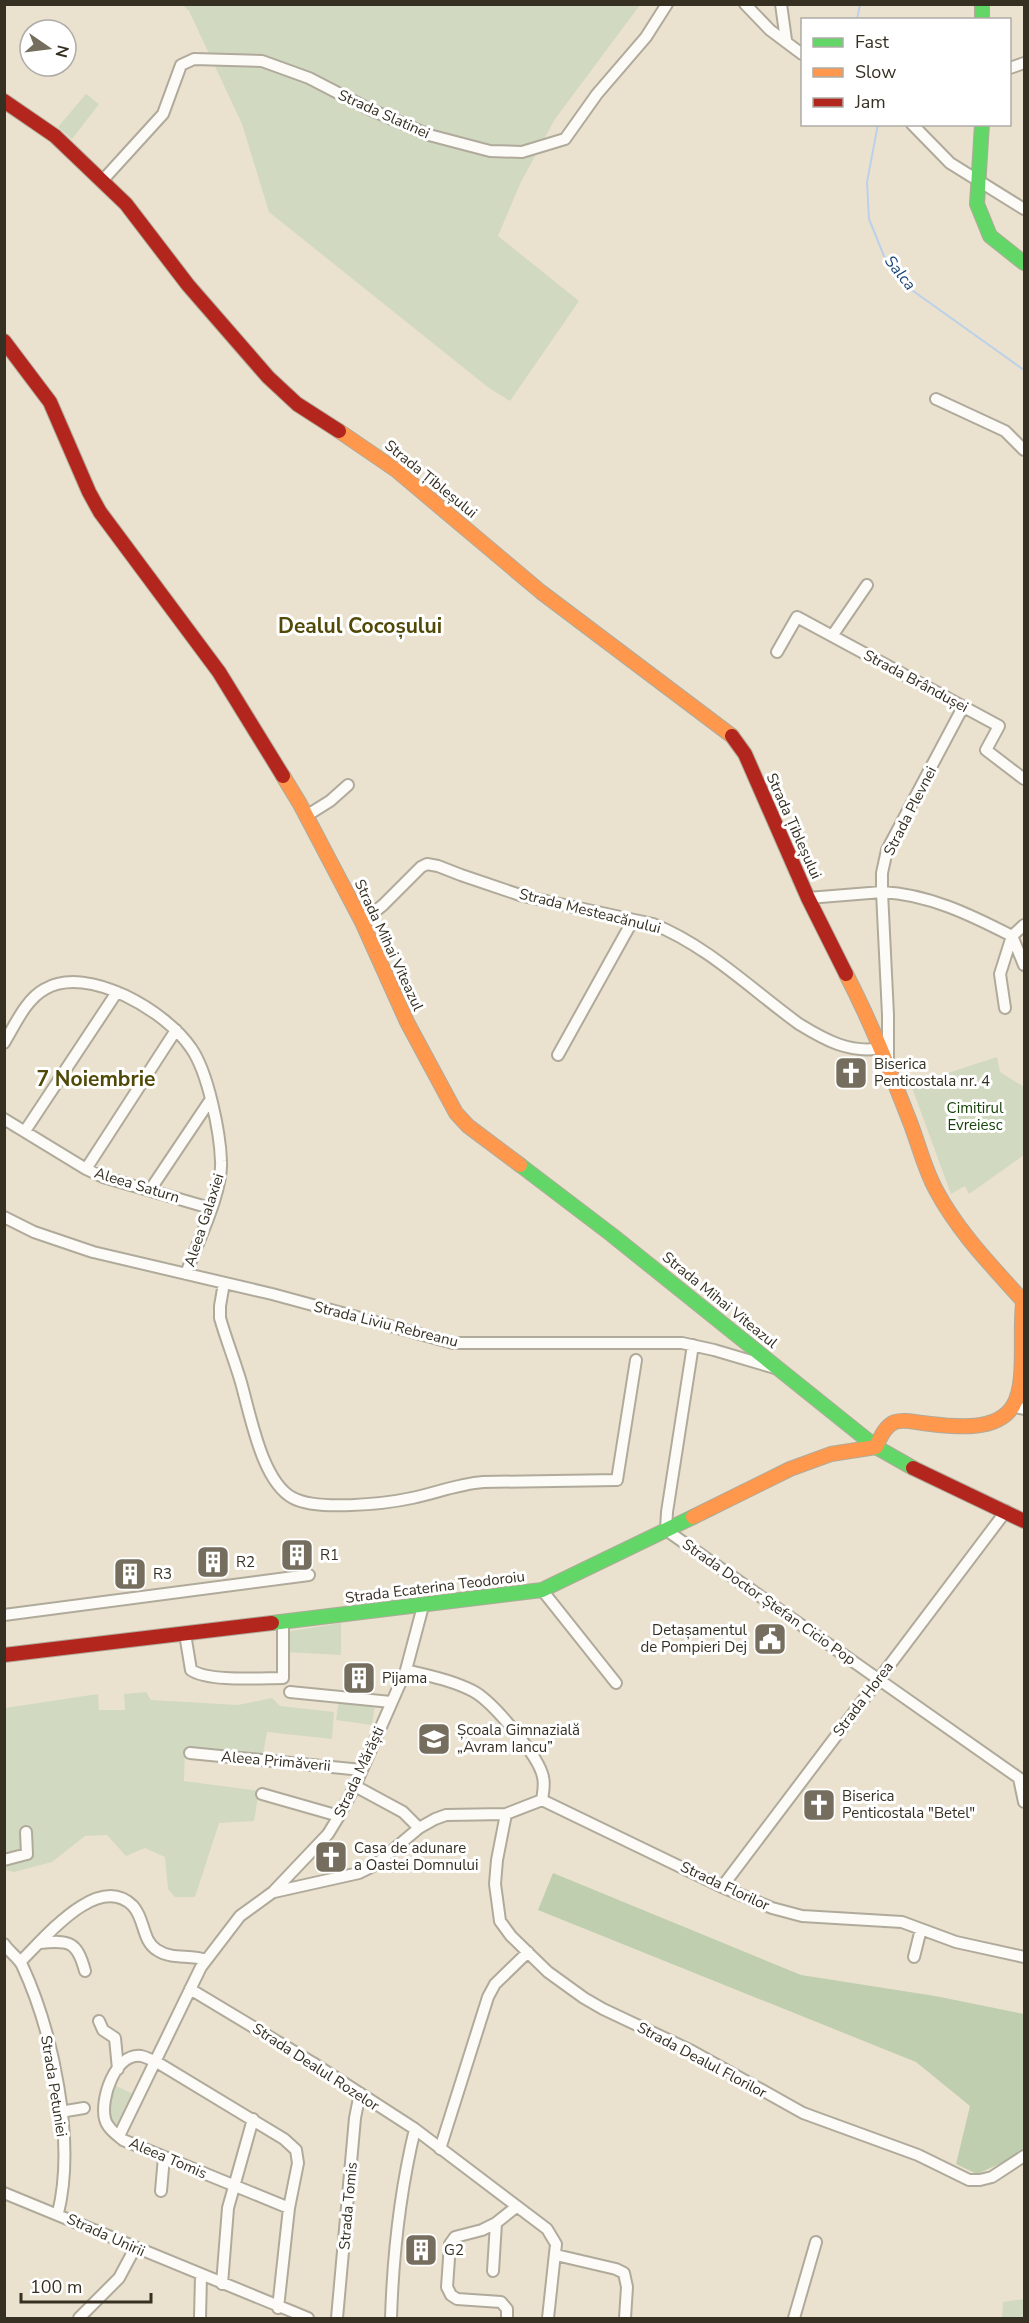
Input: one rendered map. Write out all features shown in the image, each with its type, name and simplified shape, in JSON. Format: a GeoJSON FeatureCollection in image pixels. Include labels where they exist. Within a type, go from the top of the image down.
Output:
{"type":"FeatureCollection","features":[{"type":"Feature","properties":{"kind":"main road","name":"Strada Țibleșului"},"geometry":{"type":"LineString","coordinates":[[4,101],[55,136],[126,204],[188,285],[268,377],[297,404],[389,465],[541,592],[735,739],[745,754],[808,898],[853,985],[882,1048],[926,1169],[946,1210],[960,1231],[1024,1300]]}},
{"type":"Feature","properties":{"kind":"main road"},"geometry":{"type":"LineString","coordinates":[[982,126],[977,204],[990,236],[1024,263]]}},
{"type":"Feature","properties":{"kind":"main road","name":"Strada Mihai Viteazul"},"geometry":{"type":"LineString","coordinates":[[4,341],[50,402],[100,512],[219,672],[306,816],[362,922],[407,1022],[445,1095],[468,1126],[612,1234],[876,1447],[894,1459],[1024,1521]]}},
{"type":"Feature","properties":{"kind":"main road"},"geometry":{"type":"LineString","coordinates":[[876,1447],[887,1428],[898,1421],[946,1424],[986,1423],[1018,1408],[1020,1320],[1024,1300]]}},
{"type":"Feature","properties":{"kind":"main road","name":"Strada Ecaterina Teodoroiu"},"geometry":{"type":"LineString","coordinates":[[4,1655],[542,1590],[813,1460],[846,1451],[876,1447]]}},
{"type":"Feature","properties":{"kind":"street","name":"Strada Slatinei"},"geometry":{"type":"LineString","coordinates":[[102,180],[163,114],[181,65],[194,59],[262,61],[309,78],[367,108],[429,135],[490,151],[522,152],[565,138],[597,94],[646,37],[667,4]]}},
{"type":"Feature","properties":{"kind":"street"},"geometry":{"type":"LineString","coordinates":[[745,4],[770,30],[801,53]]}},
{"type":"Feature","properties":{"kind":"street"},"geometry":{"type":"LineString","coordinates":[[781,4],[786,40]]}},
{"type":"Feature","properties":{"kind":"street"},"geometry":{"type":"LineString","coordinates":[[914,126],[950,163],[1024,208]]}},
{"type":"Feature","properties":{"kind":"street"},"geometry":{"type":"LineString","coordinates":[[936,399],[1005,431],[1024,450]]}},
{"type":"Feature","properties":{"kind":"street"},"geometry":{"type":"LineString","coordinates":[[832,636],[867,585]]}},
{"type":"Feature","properties":{"kind":"street","name":"Strada Brândușei"},"geometry":{"type":"LineString","coordinates":[[777,652],[797,617],[999,726],[986,750],[1024,779]]}},
{"type":"Feature","properties":{"kind":"street","name":"Strada Plevnei"},"geometry":{"type":"LineString","coordinates":[[882,892],[882,873],[887,850],[963,707]]}},
{"type":"Feature","properties":{"kind":"street"},"geometry":{"type":"LineString","coordinates":[[306,816],[330,801],[348,785]]}},
{"type":"Feature","properties":{"kind":"street","name":"Strada Mesteacănului"},"geometry":{"type":"LineString","coordinates":[[362,922],[427,864],[523,896],[661,927],[693,945],[816,1035],[832,1043],[859,1050],[882,1048]]}},
{"type":"Feature","properties":{"kind":"street"},"geometry":{"type":"LineString","coordinates":[[882,892],[899,893],[973,916],[1012,936],[1024,964]]}},
{"type":"Feature","properties":{"kind":"street","name":"Strada Țibleșului"},"geometry":{"type":"LineString","coordinates":[[808,898],[882,892],[888,1062]]}},
{"type":"Feature","properties":{"kind":"street"},"geometry":{"type":"LineString","coordinates":[[558,1055],[633,920]]}},
{"type":"Feature","properties":{"kind":"street"},"geometry":{"type":"LineString","coordinates":[[1005,1008],[1000,974],[1012,936],[1018,933],[1024,925]]}},
{"type":"Feature","properties":{"kind":"street","name":"Aleea Galaxiei"},"geometry":{"type":"LineString","coordinates":[[4,1043],[31,1000],[45,988],[54,984],[72,982],[103,987],[117,992],[148,1009],[176,1030],[196,1056],[211,1099],[220,1144],[221,1172],[186,1274]]}},
{"type":"Feature","properties":{"kind":"street"},"geometry":{"type":"LineString","coordinates":[[25,1131],[117,992]]}},
{"type":"Feature","properties":{"kind":"street"},"geometry":{"type":"LineString","coordinates":[[86,1169],[176,1030]]}},
{"type":"Feature","properties":{"kind":"street"},"geometry":{"type":"LineString","coordinates":[[150,1190],[211,1099]]}},
{"type":"Feature","properties":{"kind":"street","name":"Aleea Saturn"},"geometry":{"type":"LineString","coordinates":[[4,1119],[86,1169],[102,1176],[210,1208]]}},
{"type":"Feature","properties":{"kind":"street","name":"Strada Liviu Rebreanu"},"geometry":{"type":"LineString","coordinates":[[4,1217],[34,1232],[93,1252],[224,1283],[453,1343],[656,1342],[693,1345],[778,1369]]}},
{"type":"Feature","properties":{"kind":"street"},"geometry":{"type":"LineString","coordinates":[[224,1283],[220,1318],[261,1452],[281,1488],[291,1498],[304,1503],[330,1506],[411,1498],[462,1484],[483,1482],[617,1480],[636,1360]]}},
{"type":"Feature","properties":{"kind":"street"},"geometry":{"type":"LineString","coordinates":[[666,1530],[693,1345]]}},
{"type":"Feature","properties":{"kind":"street","name":"Strada Horea"},"geometry":{"type":"LineString","coordinates":[[722,1887],[1006,1511]]}},
{"type":"Feature","properties":{"kind":"street","name":"Strada Doctor Ștefan Cicio Pop"},"geometry":{"type":"LineString","coordinates":[[666,1530],[878,1679],[1022,1774]]}},
{"type":"Feature","properties":{"kind":"street"},"geometry":{"type":"LineString","coordinates":[[4,1615],[309,1575]]}},
{"type":"Feature","properties":{"kind":"street"},"geometry":{"type":"LineString","coordinates":[[542,1590],[616,1683]]}},
{"type":"Feature","properties":{"kind":"street","name":"Strada Mărăști"},"geometry":{"type":"LineString","coordinates":[[154,2061],[206,1960],[240,1916],[273,1892],[328,1834],[339,1816],[355,1786],[406,1670],[423,1606]]}},
{"type":"Feature","properties":{"kind":"street"},"geometry":{"type":"LineString","coordinates":[[185,1634],[191,1670],[198,1674],[238,1678],[283,1678],[283,1622]]}},
{"type":"Feature","properties":{"kind":"street"},"geometry":{"type":"LineString","coordinates":[[273,1892],[359,1873],[375,1865],[419,1827],[446,1815],[506,1814],[542,1800],[543,1777],[540,1768],[503,1718],[486,1701],[472,1691],[447,1680],[406,1670]]}},
{"type":"Feature","properties":{"kind":"street"},"geometry":{"type":"LineString","coordinates":[[290,1692],[391,1702]]}},
{"type":"Feature","properties":{"kind":"street","name":"Aleea Primăverii"},"geometry":{"type":"LineString","coordinates":[[190,1753],[362,1770]]}},
{"type":"Feature","properties":{"kind":"street"},"geometry":{"type":"LineString","coordinates":[[1022,1774],[1024,1802]]}},
{"type":"Feature","properties":{"kind":"street"},"geometry":{"type":"LineString","coordinates":[[355,1786],[403,1812],[419,1827]]}},
{"type":"Feature","properties":{"kind":"street"},"geometry":{"type":"LineString","coordinates":[[262,1794],[339,1816]]}},
{"type":"Feature","properties":{"kind":"street","name":"Strada Florilor"},"geometry":{"type":"LineString","coordinates":[[542,1800],[722,1887],[786,1913],[902,1922],[956,1942],[1024,1957]]}},
{"type":"Feature","properties":{"kind":"street","name":"Strada Dealul Florilor"},"geometry":{"type":"LineString","coordinates":[[506,1814],[496,1860],[496,1905],[500,1921],[511,1936],[548,1972],[603,2009],[692,2051],[812,2117],[918,2155],[969,2180],[992,2177],[1024,2156]]}},
{"type":"Feature","properties":{"kind":"street"},"geometry":{"type":"LineString","coordinates":[[4,1860],[27,1854],[26,1832]]}},
{"type":"Feature","properties":{"kind":"street"},"geometry":{"type":"LineString","coordinates":[[4,1944],[20,1962],[79,1908],[93,1899],[107,1896],[123,1898],[134,1908],[143,1925],[147,1941],[156,1950],[168,1956],[206,1960]]}},
{"type":"Feature","properties":{"kind":"street"},"geometry":{"type":"LineString","coordinates":[[914,1957],[921,1929]]}},
{"type":"Feature","properties":{"kind":"street"},"geometry":{"type":"LineString","coordinates":[[40,1942],[63,1941],[74,1946],[80,1954],[85,1971]]}},
{"type":"Feature","properties":{"kind":"street"},"geometry":{"type":"LineString","coordinates":[[440,2149],[488,1997],[495,1984],[528,1952]]}},
{"type":"Feature","properties":{"kind":"street","name":"Strada Petuniei"},"geometry":{"type":"LineString","coordinates":[[20,1962],[48,2036],[60,2112],[63,2169],[58,2213]]}},
{"type":"Feature","properties":{"kind":"street","name":"Strada Dealul Rozelor"},"geometry":{"type":"LineString","coordinates":[[190,1989],[415,2129],[547,2229],[556,2244],[548,2319]]}},
{"type":"Feature","properties":{"kind":"street"},"geometry":{"type":"LineString","coordinates":[[99,2021],[103,2030],[115,2038],[118,2069]]}},
{"type":"Feature","properties":{"kind":"street"},"geometry":{"type":"LineString","coordinates":[[119,2136],[110,2130],[105,2119],[104,2101],[108,2084],[118,2069],[134,2057],[142,2056],[253,2119],[284,2139],[296,2150],[298,2163],[289,2208],[278,2307]]}},
{"type":"Feature","properties":{"kind":"street","name":"Aleea Tomis"},"geometry":{"type":"LineString","coordinates":[[154,2061],[119,2136],[289,2208]]}},
{"type":"Feature","properties":{"kind":"street","name":"Strada Tomis"},"geometry":{"type":"LineString","coordinates":[[337,2319],[355,2118],[360,2093]]}},
{"type":"Feature","properties":{"kind":"street"},"geometry":{"type":"LineString","coordinates":[[60,2112],[84,2108]]}},
{"type":"Feature","properties":{"kind":"street"},"geometry":{"type":"LineString","coordinates":[[222,2284],[228,2208],[253,2119]]}},
{"type":"Feature","properties":{"kind":"street"},"geometry":{"type":"LineString","coordinates":[[391,2319],[396,2240],[405,2169],[415,2129]]}},
{"type":"Feature","properties":{"kind":"street"},"geometry":{"type":"LineString","coordinates":[[161,2191],[164,2157]]}},
{"type":"Feature","properties":{"kind":"street","name":"Strada Unirii"},"geometry":{"type":"LineString","coordinates":[[4,2193],[58,2213],[201,2276],[308,2319]]}},
{"type":"Feature","properties":{"kind":"street"},"geometry":{"type":"LineString","coordinates":[[507,2319],[507,2309],[501,2302],[457,2299],[450,2295],[447,2287],[450,2244],[455,2237],[482,2230],[496,2223],[516,2207]]}},
{"type":"Feature","properties":{"kind":"street"},"geometry":{"type":"LineString","coordinates":[[493,2271],[496,2223]]}},
{"type":"Feature","properties":{"kind":"street"},"geometry":{"type":"LineString","coordinates":[[794,2319],[816,2242]]}},
{"type":"Feature","properties":{"kind":"street"},"geometry":{"type":"LineString","coordinates":[[79,2319],[119,2278],[135,2248]]}},
{"type":"Feature","properties":{"kind":"street"},"geometry":{"type":"LineString","coordinates":[[556,2255],[616,2269],[624,2273],[627,2287],[625,2319]]}},
{"type":"Feature","properties":{"kind":"street"},"geometry":{"type":"LineString","coordinates":[[200,2319],[201,2276]]}},
{"type":"Feature","properties":{"kind":"green space"},"geometry":{"type":"Polygon","coordinates":[[[183,5],[640,5],[555,119],[520,184],[498,236],[579,301],[510,401],[489,388],[269,212],[242,124],[189,11],[183,5]]]}},
{"type":"Feature","properties":{"kind":"green space"},"geometry":{"type":"Polygon","coordinates":[[[86,94],[99,104],[72,139],[58,127],[86,94]]]}},
{"type":"Feature","properties":{"kind":"green space","name":"Cimitirul Evreiesc"},"geometry":{"type":"Polygon","coordinates":[[[997,1057],[1000,1072],[1024,1087],[1024,1155],[969,1194],[965,1186],[951,1194],[911,1085],[997,1057]]]}},
{"type":"Feature","properties":{"kind":"green space"},"geometry":{"type":"Polygon","coordinates":[[[341,1623],[341,1655],[285,1652],[285,1632],[341,1623]]]}},
{"type":"Feature","properties":{"kind":"green space"},"geometry":{"type":"Polygon","coordinates":[[[146,1692],[151,1700],[238,1705],[272,1698],[280,1706],[334,1712],[332,1739],[267,1732],[263,1754],[185,1752],[184,1781],[259,1791],[254,1821],[219,1823],[195,1897],[175,1897],[168,1889],[165,1857],[145,1848],[126,1856],[107,1835],[85,1836],[52,1862],[14,1872],[5,1870],[5,1708],[98,1694],[99,1710],[125,1710],[124,1694],[146,1692]]]}},
{"type":"Feature","properties":{"kind":"green space"},"geometry":{"type":"Polygon","coordinates":[[[339,1699],[375,1704],[372,1725],[336,1720],[339,1699]]]}},
{"type":"Feature","properties":{"kind":"green space"},"geometry":{"type":"Polygon","coordinates":[[[553,1873],[801,1975],[935,1996],[1024,2014],[1024,2148],[1006,2161],[977,2174],[956,2164],[970,2106],[916,2062],[538,1910],[553,1873]]]}},
{"type":"Feature","properties":{"kind":"green space"},"geometry":{"type":"Polygon","coordinates":[[[110,2083],[137,2096],[119,2134],[112,2128],[105,2101],[110,2083]]]}},
{"type":"Feature","properties":{"kind":"green space"},"geometry":{"type":"Polygon","coordinates":[[[1024,2299],[1024,2318],[1002,2318],[1003,2302],[1024,2299]]]}},
{"type":"Feature","properties":{"kind":"waterway","name":"Salca"},"geometry":{"type":"LineString","coordinates":[[857,18],[860,4]]}},
{"type":"Feature","properties":{"kind":"waterway","name":"Salca"},"geometry":{"type":"LineString","coordinates":[[878,126],[867,182],[869,219],[884,256],[909,288],[1024,370]]}},
{"type":"Feature","properties":{"kind":"traffic: fast"},"geometry":{"type":"LineString","coordinates":[[982,4],[982,18]]}},
{"type":"Feature","properties":{"kind":"traffic: fast"},"geometry":{"type":"LineString","coordinates":[[982,126],[977,204],[990,236],[1024,263]]}},
{"type":"Feature","properties":{"kind":"traffic: fast"},"geometry":{"type":"LineString","coordinates":[[520,1165],[612,1235],[876,1447],[913,1468]]}},
{"type":"Feature","properties":{"kind":"traffic: fast"},"geometry":{"type":"LineString","coordinates":[[272,1623],[542,1590],[693,1517]]}},
{"type":"Feature","properties":{"kind":"traffic: slow"},"geometry":{"type":"LineString","coordinates":[[339,431],[396,470],[541,592],[732,736]]}},
{"type":"Feature","properties":{"kind":"traffic: slow"},"geometry":{"type":"LineString","coordinates":[[283,776],[362,922],[407,1022],[456,1113],[468,1126],[520,1165]]}},
{"type":"Feature","properties":{"kind":"traffic: slow"},"geometry":{"type":"LineString","coordinates":[[846,974],[880,1047],[936,1190],[955,1221],[1024,1302]]}},
{"type":"Feature","properties":{"kind":"traffic: slow"},"geometry":{"type":"LineString","coordinates":[[876,1447],[886,1429],[898,1421],[971,1426],[995,1421],[1005,1415],[1018,1396],[1024,1297]]}},
{"type":"Feature","properties":{"kind":"traffic: slow"},"geometry":{"type":"LineString","coordinates":[[693,1517],[790,1469],[831,1454],[876,1447]]}},
{"type":"Feature","properties":{"kind":"traffic: jam"},"geometry":{"type":"LineString","coordinates":[[4,101],[55,136],[126,204],[188,285],[268,377],[297,404],[339,431]]}},
{"type":"Feature","properties":{"kind":"traffic: jam"},"geometry":{"type":"LineString","coordinates":[[4,341],[50,402],[100,512],[219,672],[283,776]]}},
{"type":"Feature","properties":{"kind":"traffic: jam"},"geometry":{"type":"LineString","coordinates":[[732,736],[745,754],[808,898],[846,974]]}},
{"type":"Feature","properties":{"kind":"traffic: jam"},"geometry":{"type":"LineString","coordinates":[[913,1468],[1024,1521]]}},
{"type":"Feature","properties":{"kind":"traffic: jam"},"geometry":{"type":"LineString","coordinates":[[4,1655],[272,1623]]}},
{"type":"Feature","properties":{"kind":"place","name":"Biserica Penticostala nr. 4"},"geometry":{"type":"Point","coordinates":[851,1073]}},
{"type":"Feature","properties":{"kind":"place","name":"R1"},"geometry":{"type":"Point","coordinates":[297,1555]}},
{"type":"Feature","properties":{"kind":"place","name":"R2"},"geometry":{"type":"Point","coordinates":[213,1562]}},
{"type":"Feature","properties":{"kind":"place","name":"R3"},"geometry":{"type":"Point","coordinates":[130,1574]}},
{"type":"Feature","properties":{"kind":"place","name":"Detașamentul de Pompieri Dej"},"geometry":{"type":"Point","coordinates":[770,1639]}},
{"type":"Feature","properties":{"kind":"place","name":"Pijama"},"geometry":{"type":"Point","coordinates":[359,1678]}},
{"type":"Feature","properties":{"kind":"place","name":"Școala Gimnazială „Avram Iancu”"},"geometry":{"type":"Point","coordinates":[434,1739]}},
{"type":"Feature","properties":{"kind":"place","name":"Biserica Penticostala \"Betel\""},"geometry":{"type":"Point","coordinates":[819,1805]}},
{"type":"Feature","properties":{"kind":"place","name":"Casa de adunare a Oastei Domnului"},"geometry":{"type":"Point","coordinates":[331,1857]}},
{"type":"Feature","properties":{"kind":"place","name":"G2"},"geometry":{"type":"Point","coordinates":[421,2250]}},
{"type":"Feature","properties":{"kind":"district","name":"Dealul Cocoșului"},"geometry":{"type":"Point","coordinates":[360,626]}},
{"type":"Feature","properties":{"kind":"district","name":"7 Noiembrie"},"geometry":{"type":"Point","coordinates":[96,1079]}}]}
